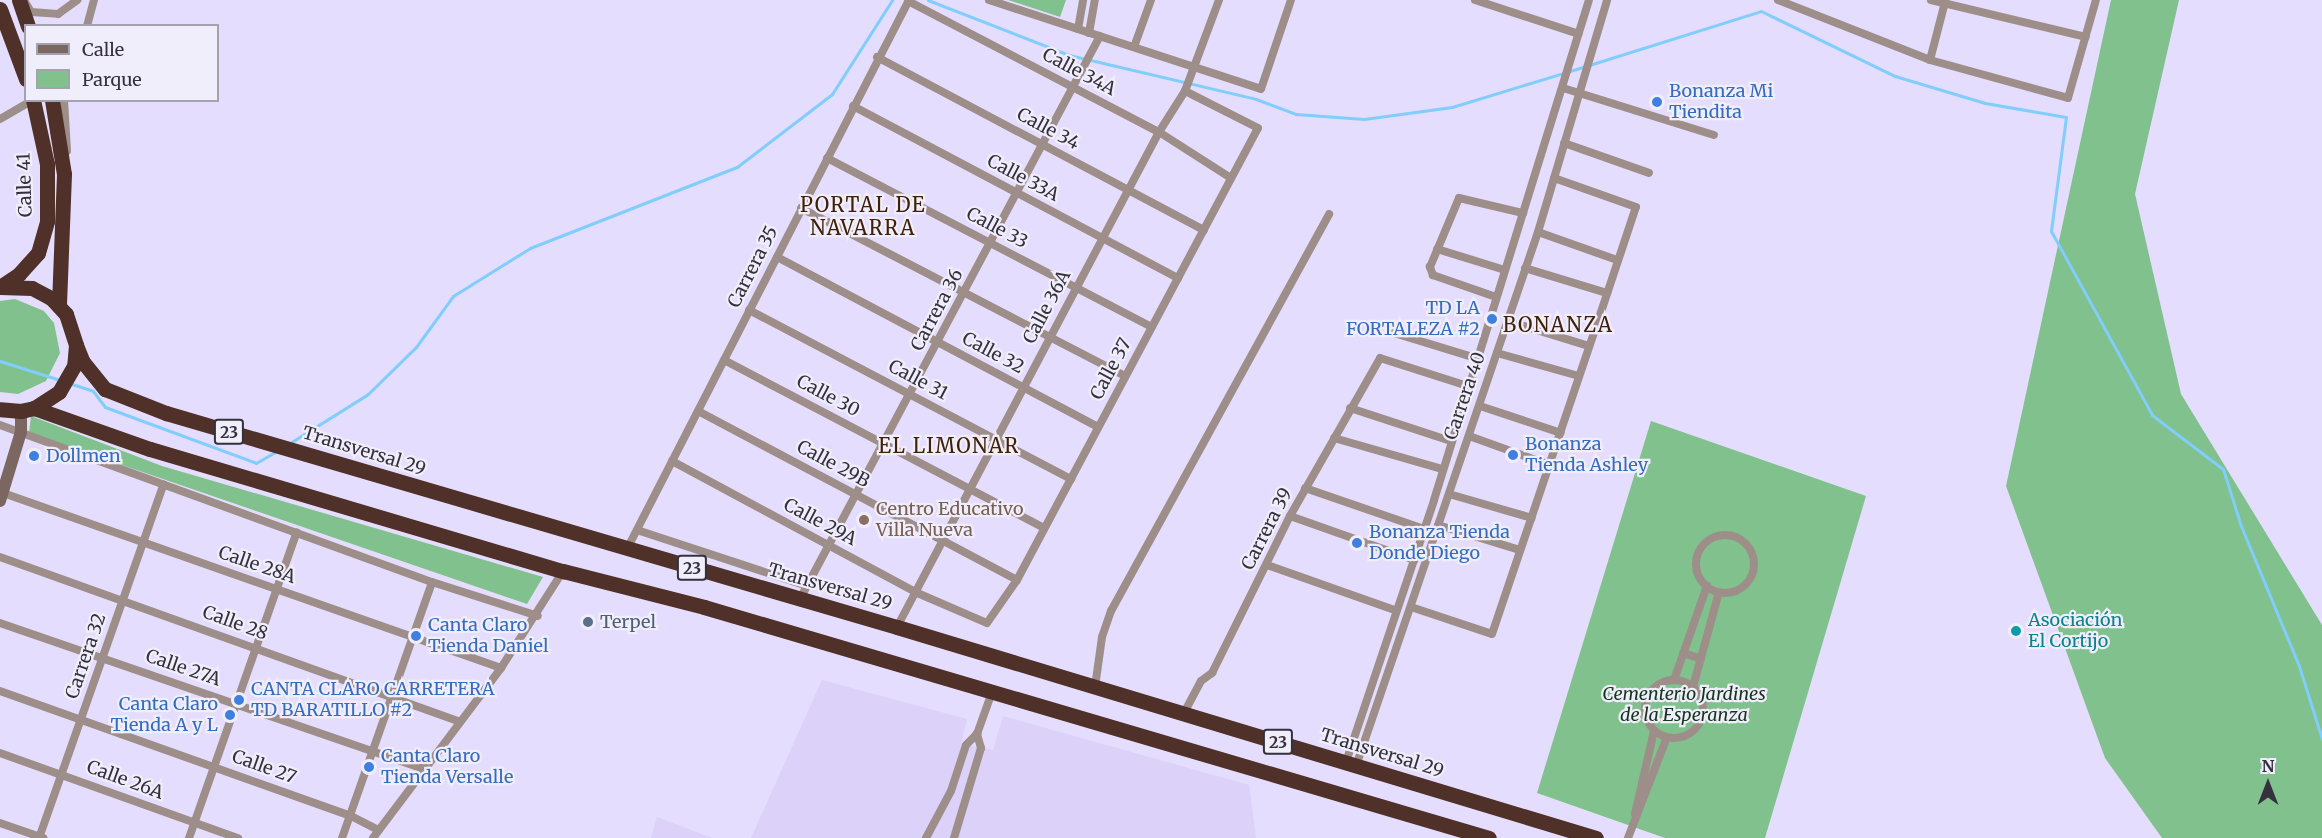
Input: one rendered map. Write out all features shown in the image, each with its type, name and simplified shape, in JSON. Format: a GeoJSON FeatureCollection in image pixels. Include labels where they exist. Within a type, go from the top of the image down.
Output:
{"type":"FeatureCollection","features":[{"type":"Feature","properties":{"kind":"highway"},"geometry":{"type":"LineString","coordinates":[[21,0],[27,24]]}},
{"type":"Feature","properties":{"kind":"highway"},"geometry":{"type":"LineString","coordinates":[[0,9],[24,74]]}},
{"type":"Feature","properties":{"kind":"highway","name":"Calle 41"},"geometry":{"type":"LineString","coordinates":[[0,287],[19,274],[38,253],[47,221],[46,164],[33,102]]}},
{"type":"Feature","properties":{"kind":"highway","name":"Calle 41"},"geometry":{"type":"LineString","coordinates":[[52,102],[61,141],[64,199],[59,306]]}},
{"type":"Feature","properties":{"kind":"highway","name":"23"},"geometry":{"type":"LineString","coordinates":[[0,287],[32,288],[59,306],[71,324],[76,345]]}},
{"type":"Feature","properties":{"kind":"highway"},"geometry":{"type":"LineString","coordinates":[[27,409],[47,401],[68,380],[76,345]]}},
{"type":"Feature","properties":{"kind":"highway","name":"Transversal 29"},"geometry":{"type":"LineString","coordinates":[[76,345],[92,375],[105,389],[126,399],[627,550],[804,592],[897,627],[1596,838]]}},
{"type":"Feature","properties":{"kind":"highway","name":"23"},"geometry":{"type":"LineString","coordinates":[[0,409],[27,409],[150,449],[563,571],[704,607],[1488,838]]}},
{"type":"Feature","properties":{"kind":"street"},"geometry":{"type":"LineString","coordinates":[[21,0],[31,12],[58,14],[77,0]]}},
{"type":"Feature","properties":{"kind":"street"},"geometry":{"type":"LineString","coordinates":[[88,24],[94,0]]}},
{"type":"Feature","properties":{"kind":"street","name":"Carrera 35"},"geometry":{"type":"LineString","coordinates":[[627,550],[908,0]]}},
{"type":"Feature","properties":{"kind":"street","name":"Calle 34A"},"geometry":{"type":"LineString","coordinates":[[908,0],[1159,132],[1231,178]]}},
{"type":"Feature","properties":{"kind":"street"},"geometry":{"type":"LineString","coordinates":[[989,0],[1134,47],[1195,70],[1261,89],[1291,0]]}},
{"type":"Feature","properties":{"kind":"street"},"geometry":{"type":"LineString","coordinates":[[1078,29],[1083,0]]}},
{"type":"Feature","properties":{"kind":"street"},"geometry":{"type":"LineString","coordinates":[[1089,33],[1095,0]]}},
{"type":"Feature","properties":{"kind":"street"},"geometry":{"type":"LineString","coordinates":[[1134,47],[1151,0]]}},
{"type":"Feature","properties":{"kind":"street","name":"Calle 36A"},"geometry":{"type":"LineString","coordinates":[[897,627],[1102,238],[1159,132],[1186,89],[1195,70],[1219,0]]}},
{"type":"Feature","properties":{"kind":"street"},"geometry":{"type":"LineString","coordinates":[[1475,0],[1579,34]]}},
{"type":"Feature","properties":{"kind":"street","name":"Carrera 40"},"geometry":{"type":"LineString","coordinates":[[1351,764],[1395,610],[1424,529],[1589,0]]}},
{"type":"Feature","properties":{"kind":"street","name":"Carrera 40"},"geometry":{"type":"LineString","coordinates":[[1351,764],[1411,607],[1538,232],[1577,93],[1607,0]]}},
{"type":"Feature","properties":{"kind":"street"},"geometry":{"type":"LineString","coordinates":[[1778,0],[1930,60],[2068,98],[2096,0]]}},
{"type":"Feature","properties":{"kind":"street"},"geometry":{"type":"LineString","coordinates":[[1931,0],[2086,37]]}},
{"type":"Feature","properties":{"kind":"street"},"geometry":{"type":"LineString","coordinates":[[1930,60],[1944,3]]}},
{"type":"Feature","properties":{"kind":"street","name":"Carrera 36"},"geometry":{"type":"LineString","coordinates":[[804,592],[1075,89],[1100,36]]}},
{"type":"Feature","properties":{"kind":"street","name":"Calle 34"},"geometry":{"type":"LineString","coordinates":[[877,57],[1204,230]]}},
{"type":"Feature","properties":{"kind":"street"},"geometry":{"type":"LineString","coordinates":[[1563,88],[1714,135]]}},
{"type":"Feature","properties":{"kind":"street","name":"Calle 37"},"geometry":{"type":"LineString","coordinates":[[987,623],[1017,580],[1258,128],[1186,89]]}},
{"type":"Feature","properties":{"kind":"street"},"geometry":{"type":"LineString","coordinates":[[0,119],[30,102]]}},
{"type":"Feature","properties":{"kind":"street"},"geometry":{"type":"LineString","coordinates":[[64,102],[69,178],[64,199]]}},
{"type":"Feature","properties":{"kind":"street","name":"Calle 33A"},"geometry":{"type":"LineString","coordinates":[[853,106],[1178,278]]}},
{"type":"Feature","properties":{"kind":"street"},"geometry":{"type":"LineString","coordinates":[[1564,143],[1649,173]]}},
{"type":"Feature","properties":{"kind":"street","name":"Calle 33"},"geometry":{"type":"LineString","coordinates":[[827,158],[1152,327]]}},
{"type":"Feature","properties":{"kind":"street"},"geometry":{"type":"LineString","coordinates":[[1411,607],[1492,634],[1580,376],[1636,207],[1554,178]]}},
{"type":"Feature","properties":{"kind":"street"},"geometry":{"type":"LineString","coordinates":[[1496,297],[1432,275],[1430,267],[1460,198],[1523,213]]}},
{"type":"Feature","properties":{"kind":"street"},"geometry":{"type":"LineString","coordinates":[[801,208],[1125,376]]}},
{"type":"Feature","properties":{"kind":"street"},"geometry":{"type":"LineString","coordinates":[[1095,687],[1102,637],[1111,611],[1329,214]]}},
{"type":"Feature","properties":{"kind":"street"},"geometry":{"type":"LineString","coordinates":[[1538,232],[1617,260]]}},
{"type":"Feature","properties":{"kind":"street"},"geometry":{"type":"LineString","coordinates":[[1437,249],[1504,270]]}},
{"type":"Feature","properties":{"kind":"street","name":"Calle 32"},"geometry":{"type":"LineString","coordinates":[[777,257],[1098,427]]}},
{"type":"Feature","properties":{"kind":"street"},"geometry":{"type":"LineString","coordinates":[[1525,268],[1607,293]]}},
{"type":"Feature","properties":{"kind":"street","name":"Calle 31"},"geometry":{"type":"LineString","coordinates":[[750,310],[1071,479]]}},
{"type":"Feature","properties":{"kind":"street"},"geometry":{"type":"LineString","coordinates":[[1508,321],[1589,346]]}},
{"type":"Feature","properties":{"kind":"street"},"geometry":{"type":"LineString","coordinates":[[1394,333],[1476,358]]}},
{"type":"Feature","properties":{"kind":"street"},"geometry":{"type":"LineString","coordinates":[[1497,353],[1580,376]]}},
{"type":"Feature","properties":{"kind":"street","name":"Carrera 39"},"geometry":{"type":"LineString","coordinates":[[1184,714],[1201,681],[1212,673],[1290,516],[1380,358],[1468,386]]}},
{"type":"Feature","properties":{"kind":"street","name":"Calle 30"},"geometry":{"type":"LineString","coordinates":[[724,360],[1044,528]]}},
{"type":"Feature","properties":{"kind":"street"},"geometry":{"type":"LineString","coordinates":[[1479,406],[1561,433]]}},
{"type":"Feature","properties":{"kind":"street"},"geometry":{"type":"LineString","coordinates":[[1350,408],[1451,441]]}},
{"type":"Feature","properties":{"kind":"street"},"geometry":{"type":"LineString","coordinates":[[1,497],[27,409]]}},
{"type":"Feature","properties":{"kind":"street","name":"Calle 29B"},"geometry":{"type":"LineString","coordinates":[[698,411],[1017,580]]}},
{"type":"Feature","properties":{"kind":"street"},"geometry":{"type":"LineString","coordinates":[[0,424],[432,582],[538,616]]}},
{"type":"Feature","properties":{"kind":"street"},"geometry":{"type":"LineString","coordinates":[[1469,436],[1550,465]]}},
{"type":"Feature","properties":{"kind":"street"},"geometry":{"type":"LineString","coordinates":[[1334,438],[1442,469]]}},
{"type":"Feature","properties":{"kind":"street","name":"Calle 29A"},"geometry":{"type":"LineString","coordinates":[[672,461],[915,592],[987,623]]}},
{"type":"Feature","properties":{"kind":"street","name":"Carrera 32"},"geometry":{"type":"LineString","coordinates":[[41,838],[61,774],[164,484]]}},
{"type":"Feature","properties":{"kind":"street"},"geometry":{"type":"LineString","coordinates":[[1305,488],[1424,529],[1437,529],[1520,550]]}},
{"type":"Feature","properties":{"kind":"street"},"geometry":{"type":"LineString","coordinates":[[1449,494],[1532,518]]}},
{"type":"Feature","properties":{"kind":"street","name":"Calle 28A"},"geometry":{"type":"LineString","coordinates":[[1,497],[143,543],[501,668]]}},
{"type":"Feature","properties":{"kind":"street"},"geometry":{"type":"LineString","coordinates":[[1290,516],[1414,560]]}},
{"type":"Feature","properties":{"kind":"street"},"geometry":{"type":"LineString","coordinates":[[637,530],[804,592]]}},
{"type":"Feature","properties":{"kind":"street"},"geometry":{"type":"LineString","coordinates":[[189,838],[297,532]]}},
{"type":"Feature","properties":{"kind":"street"},"geometry":{"type":"LineString","coordinates":[[1717,536],[1738,538],[1752,553],[1753,573],[1740,589],[1719,592],[1707,586],[1697,569],[1701,549],[1717,536]]}},
{"type":"Feature","properties":{"kind":"street","name":"Calle 28"},"geometry":{"type":"LineString","coordinates":[[0,557],[459,721]]}},
{"type":"Feature","properties":{"kind":"street"},"geometry":{"type":"LineString","coordinates":[[1267,565],[1395,610]]}},
{"type":"Feature","properties":{"kind":"street"},"geometry":{"type":"LineString","coordinates":[[373,838],[501,668],[538,616],[563,571]]}},
{"type":"Feature","properties":{"kind":"street"},"geometry":{"type":"LineString","coordinates":[[342,838],[432,582]]}},
{"type":"Feature","properties":{"kind":"street"},"geometry":{"type":"LineString","coordinates":[[1674,680],[1707,586]]}},
{"type":"Feature","properties":{"kind":"street"},"geometry":{"type":"LineString","coordinates":[[1693,687],[1674,680],[1654,687],[1646,699],[1646,719],[1654,731],[1667,737],[1687,735],[1698,725],[1702,705],[1693,687],[1719,592]]}},
{"type":"Feature","properties":{"kind":"street","name":"Calle 27A"},"geometry":{"type":"LineString","coordinates":[[0,623],[424,769]]}},
{"type":"Feature","properties":{"kind":"street"},"geometry":{"type":"LineString","coordinates":[[1683,653],[1701,659]]}},
{"type":"Feature","properties":{"kind":"street","name":"Calle 27"},"geometry":{"type":"LineString","coordinates":[[0,691],[351,816],[379,830]]}},
{"type":"Feature","properties":{"kind":"street"},"geometry":{"type":"LineString","coordinates":[[926,838],[951,791],[966,745],[977,734],[992,692]]}},
{"type":"Feature","properties":{"kind":"street"},"geometry":{"type":"LineString","coordinates":[[1633,827],[1639,781],[1654,731]]}},
{"type":"Feature","properties":{"kind":"street"},"geometry":{"type":"LineString","coordinates":[[954,838],[981,748],[977,734]]}},
{"type":"Feature","properties":{"kind":"street"},"geometry":{"type":"LineString","coordinates":[[1628,838],[1651,785],[1667,737]]}},
{"type":"Feature","properties":{"kind":"street","name":"Calle 26A"},"geometry":{"type":"LineString","coordinates":[[0,753],[238,838]]}},
{"type":"Feature","properties":{"kind":"street"},"geometry":{"type":"LineString","coordinates":[[1639,781],[1651,785]]}},
{"type":"Feature","properties":{"kind":"street"},"geometry":{"type":"LineString","coordinates":[[0,823],[41,838]]}},
{"type":"Feature","properties":{"kind":"shaded area"},"geometry":{"type":"Polygon","coordinates":[[[822,680],[967,719],[961,744],[993,750],[1003,716],[1249,785],[1256,838],[751,838],[822,680]]]}},
{"type":"Feature","properties":{"kind":"shaded area"},"geometry":{"type":"Polygon","coordinates":[[[657,817],[712,838],[651,838],[657,817]]]}},
{"type":"Feature","properties":{"kind":"green space"},"geometry":{"type":"Polygon","coordinates":[[[1008,0],[1066,0],[1060,17],[1008,0]]]}},
{"type":"Feature","properties":{"kind":"green space"},"geometry":{"type":"Polygon","coordinates":[[[2111,0],[2179,0],[2135,194],[2181,394],[2322,625],[2322,838],[2162,838],[2105,758],[2006,486],[2111,0]]]}},
{"type":"Feature","properties":{"kind":"green space"},"geometry":{"type":"Polygon","coordinates":[[[15,299],[44,311],[54,323],[60,353],[46,381],[18,394],[0,392],[0,301],[15,299]]]}},
{"type":"Feature","properties":{"kind":"green space"},"geometry":{"type":"Polygon","coordinates":[[[31,416],[162,466],[543,577],[527,604],[29,433],[31,416]]]}},
{"type":"Feature","properties":{"kind":"green space","name":"Cementerio Jardines de la Esperanza"},"geometry":{"type":"Polygon","coordinates":[[[1651,421],[1866,496],[1765,838],[1665,838],[1537,793],[1651,421]]]}},
{"type":"Feature","properties":{"kind":"waterway"},"geometry":{"type":"LineString","coordinates":[[290,443],[368,394],[416,347],[453,296],[530,248],[737,167],[832,94],[892,0]]}},
{"type":"Feature","properties":{"kind":"waterway"},"geometry":{"type":"LineString","coordinates":[[928,0],[1069,55],[1256,99],[1296,114],[1364,119],[1452,107],[1563,73]]}},
{"type":"Feature","properties":{"kind":"waterway"},"geometry":{"type":"LineString","coordinates":[[1570,71],[1761,11],[1895,76],[1985,103],[2066,117],[2051,231],[2152,415],[2223,469],[2241,526],[2299,666],[2322,739]]}},
{"type":"Feature","properties":{"kind":"waterway"},"geometry":{"type":"LineString","coordinates":[[0,361],[60,380]]}},
{"type":"Feature","properties":{"kind":"waterway"},"geometry":{"type":"LineString","coordinates":[[69,383],[93,391],[105,407],[256,463],[277,451]]}},
{"type":"Feature","properties":{"kind":"place","name":"Bonanza Mi Tiendita"},"geometry":{"type":"Point","coordinates":[1657,102]}},
{"type":"Feature","properties":{"kind":"place","name":"TD LA FORTALEZA #2"},"geometry":{"type":"Point","coordinates":[1492,319]}},
{"type":"Feature","properties":{"kind":"place","name":"Bonanza Tienda Ashley"},"geometry":{"type":"Point","coordinates":[1513,455]}},
{"type":"Feature","properties":{"kind":"place","name":"Dollmen"},"geometry":{"type":"Point","coordinates":[34,456]}},
{"type":"Feature","properties":{"kind":"place","name":"Centro Educativo Villa Nueva"},"geometry":{"type":"Point","coordinates":[864,520]}},
{"type":"Feature","properties":{"kind":"place","name":"Bonanza Tienda Donde Diego"},"geometry":{"type":"Point","coordinates":[1357,543]}},
{"type":"Feature","properties":{"kind":"place","name":"Terpel"},"geometry":{"type":"Point","coordinates":[588,622]}},
{"type":"Feature","properties":{"kind":"place","name":"Asociación El Cortijo"},"geometry":{"type":"Point","coordinates":[2016,631]}},
{"type":"Feature","properties":{"kind":"place","name":"Canta Claro Tienda Daniel"},"geometry":{"type":"Point","coordinates":[416,636]}},
{"type":"Feature","properties":{"kind":"place","name":"CANTA CLARO CARRETERA TD BARATILLO #2"},"geometry":{"type":"Point","coordinates":[239,700]}},
{"type":"Feature","properties":{"kind":"place","name":"Canta Claro Tienda A y L"},"geometry":{"type":"Point","coordinates":[230,715]}},
{"type":"Feature","properties":{"kind":"place","name":"Canta Claro Tienda Versalle"},"geometry":{"type":"Point","coordinates":[369,767]}},
{"type":"Feature","properties":{"kind":"district","name":"PORTAL DE NAVARRA"},"geometry":{"type":"Point","coordinates":[863,216]}},
{"type":"Feature","properties":{"kind":"district","name":"BONANZA"},"geometry":{"type":"Point","coordinates":[1558,324]}},
{"type":"Feature","properties":{"kind":"district","name":"EL LIMONAR"},"geometry":{"type":"Point","coordinates":[949,445]}}]}
